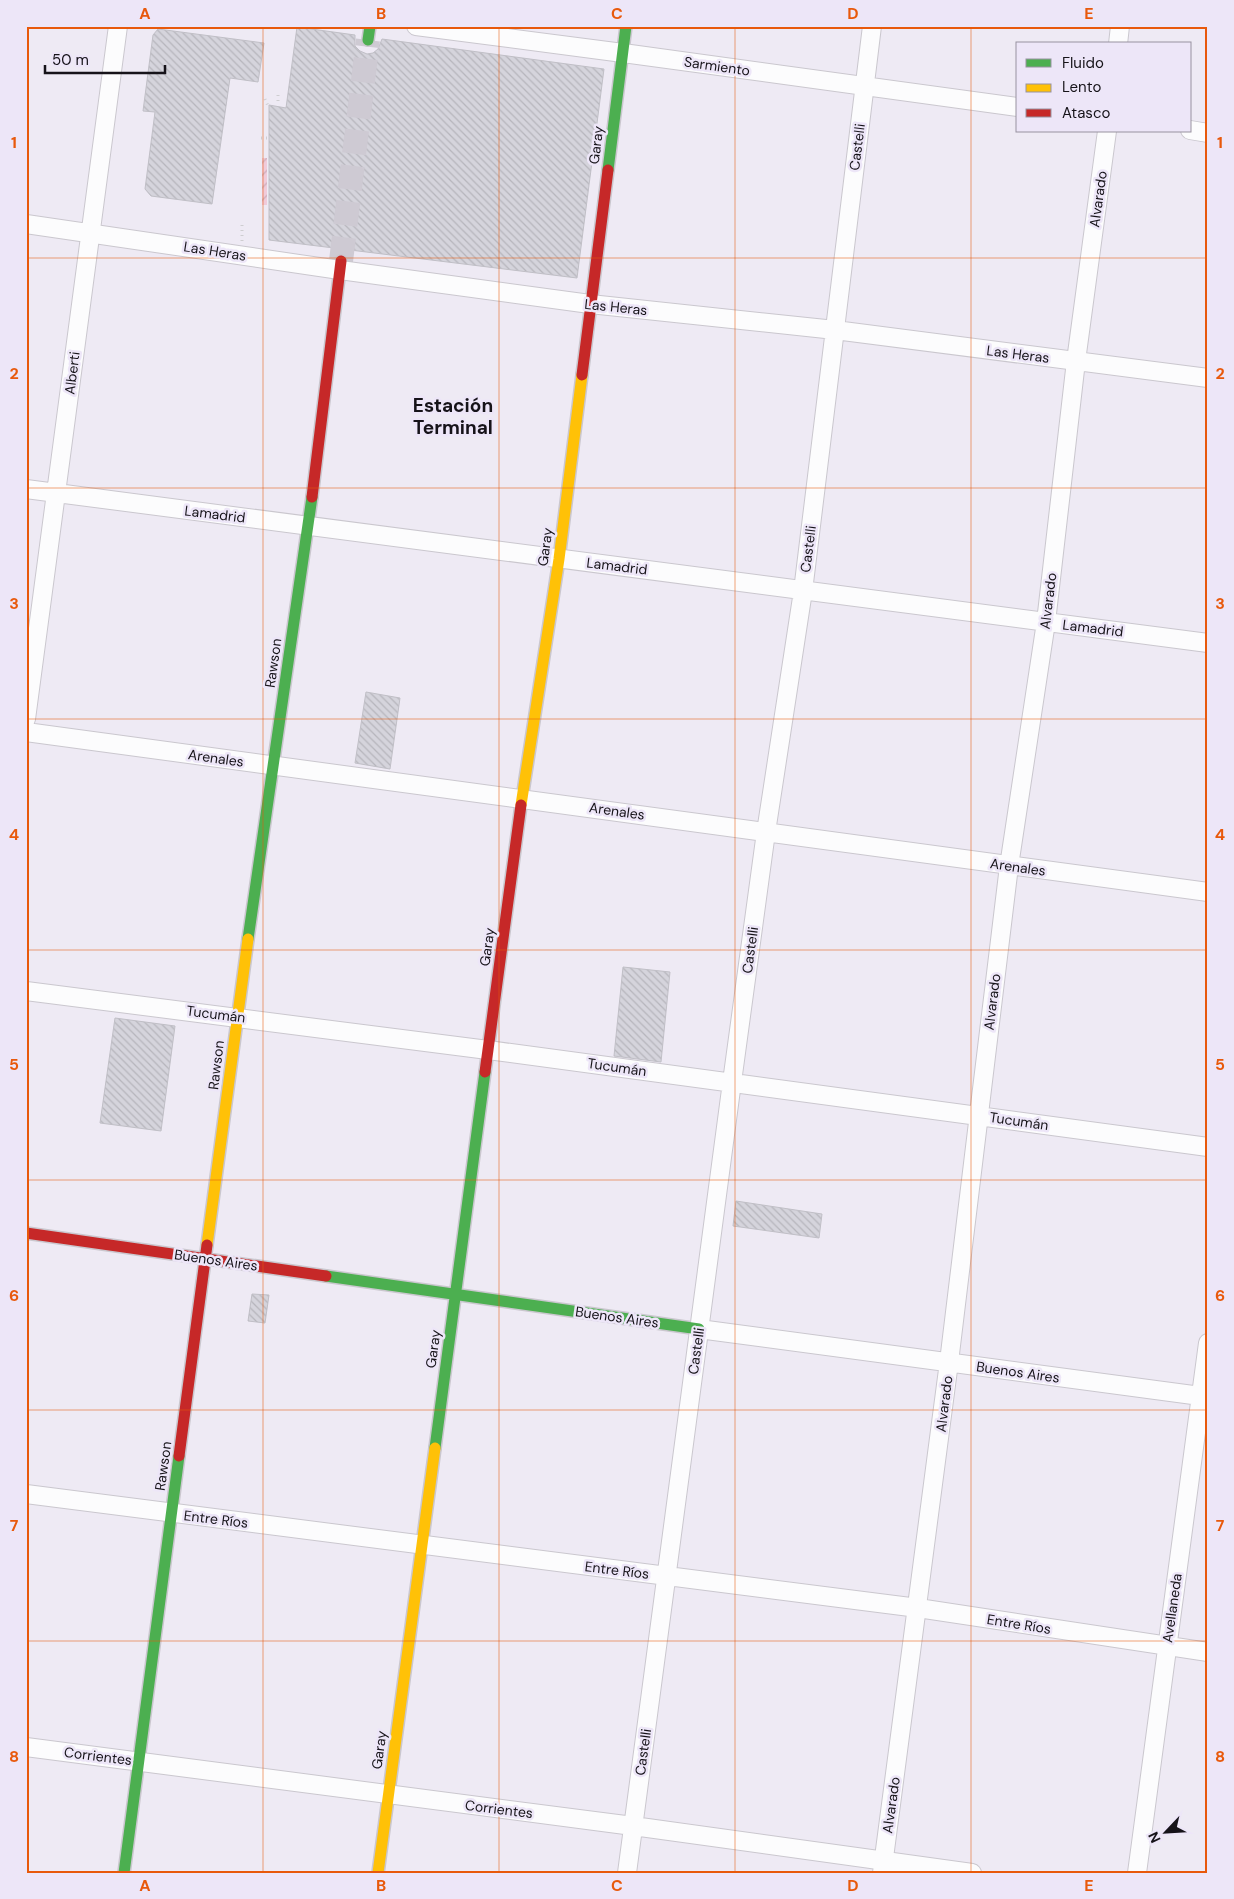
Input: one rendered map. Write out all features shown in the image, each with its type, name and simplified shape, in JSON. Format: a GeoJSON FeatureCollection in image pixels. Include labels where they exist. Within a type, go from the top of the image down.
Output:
{"type":"FeatureCollection","features":[{"type":"Feature","properties":{"kind":"street","name":"Alberti"},"geometry":{"type":"LineString","coordinates":[[26,719],[118,26]]}},
{"type":"Feature","properties":{"kind":"street"},"geometry":{"type":"LineString","coordinates":[[368,40],[370,26]]}},
{"type":"Feature","properties":{"kind":"street","name":"Sarmiento"},"geometry":{"type":"LineString","coordinates":[[416,26],[1016,107]]}},
{"type":"Feature","properties":{"kind":"street","name":"Garay"},"geometry":{"type":"LineString","coordinates":[[378,1873],[522,799],[559,559],[626,26]]}},
{"type":"Feature","properties":{"kind":"street","name":"Castelli"},"geometry":{"type":"LineString","coordinates":[[626,1873],[766,832],[803,590],[872,26]]}},
{"type":"Feature","properties":{"kind":"street"},"geometry":{"type":"LineString","coordinates":[[1118,42],[1120,26]]}},
{"type":"Feature","properties":{"kind":"street"},"geometry":{"type":"LineString","coordinates":[[1192,130],[1208,132]]}},
{"type":"Feature","properties":{"kind":"street","name":"Alvarado"},"geometry":{"type":"LineString","coordinates":[[883,1867],[949,1362],[1009,866],[1046,622],[1076,361],[1107,132]]}},
{"type":"Feature","properties":{"kind":"street","name":"Las Heras"},"geometry":{"type":"LineString","coordinates":[[26,224],[340,266],[590,304],[835,330],[1208,378]]}},
{"type":"Feature","properties":{"kind":"street","name":"Rawson"},"geometry":{"type":"LineString","coordinates":[[124,1873],[237,1017],[308,526],[340,266]]}},
{"type":"Feature","properties":{"kind":"street","name":"Lamadrid"},"geometry":{"type":"LineString","coordinates":[[26,489],[1208,643]]}},
{"type":"Feature","properties":{"kind":"street","name":"Arenales"},"geometry":{"type":"LineString","coordinates":[[26,732],[1208,892]]}},
{"type":"Feature","properties":{"kind":"street","name":"Tucumán"},"geometry":{"type":"LineString","coordinates":[[26,990],[732,1082],[1208,1147]]}},
{"type":"Feature","properties":{"kind":"street","name":"Buenos Aires"},"geometry":{"type":"LineString","coordinates":[[26,1233],[1204,1397]]}},
{"type":"Feature","properties":{"kind":"street","name":"Avellaneda"},"geometry":{"type":"LineString","coordinates":[[1137,1873],[1167,1646],[1204,1397],[1208,1343]]}},
{"type":"Feature","properties":{"kind":"street","name":"Entre Ríos"},"geometry":{"type":"LineString","coordinates":[[26,1494],[918,1608],[1208,1652]]}},
{"type":"Feature","properties":{"kind":"street","name":"Corrientes"},"geometry":{"type":"LineString","coordinates":[[26,1747],[633,1826],[883,1867],[972,1873]]}},
{"type":"Feature","properties":{"kind":"path"},"geometry":{"type":"LineString","coordinates":[[278,95],[278,101]]}},
{"type":"Feature","properties":{"kind":"path"},"geometry":{"type":"LineString","coordinates":[[265,99],[268,106]]}},
{"type":"Feature","properties":{"kind":"path"},"geometry":{"type":"LineString","coordinates":[[261,138],[267,138]]}},
{"type":"Feature","properties":{"kind":"path"},"geometry":{"type":"LineString","coordinates":[[242,221],[242,236]]}},
{"type":"Feature","properties":{"kind":"shaded area"},"geometry":{"type":"Polygon","coordinates":[[[262,158],[267,158],[267,205],[262,205],[262,158]]]}},
{"type":"Feature","properties":{"kind":"building"},"geometry":{"type":"Polygon","coordinates":[[[297,27],[355,35],[355,46],[367,54],[373,53],[378,49],[382,39],[604,69],[577,278],[269,240],[269,105],[286,108],[297,27]]]}},
{"type":"Feature","properties":{"kind":"building"},"geometry":{"type":"Polygon","coordinates":[[[158,29],[264,43],[258,82],[230,78],[212,204],[151,196],[145,189],[155,112],[143,111],[153,35],[158,29]]]}},
{"type":"Feature","properties":{"kind":"building"},"geometry":{"type":"Polygon","coordinates":[[[366,692],[400,698],[390,769],[355,763],[366,692]]]}},
{"type":"Feature","properties":{"kind":"building"},"geometry":{"type":"Polygon","coordinates":[[[623,967],[670,972],[661,1062],[614,1056],[623,967]]]}},
{"type":"Feature","properties":{"kind":"building"},"geometry":{"type":"Polygon","coordinates":[[[115,1018],[175,1026],[161,1131],[100,1123],[115,1018]]]}},
{"type":"Feature","properties":{"kind":"building"},"geometry":{"type":"Polygon","coordinates":[[[736,1201],[822,1214],[819,1238],[733,1226],[736,1201]]]}},
{"type":"Feature","properties":{"kind":"building"},"geometry":{"type":"Polygon","coordinates":[[[252,1294],[269,1295],[265,1323],[248,1321],[252,1294]]]}},
{"type":"Feature","properties":{"kind":"tunnel"},"geometry":{"type":"LineString","coordinates":[[341,261],[368,40]]}},
{"type":"Feature","properties":{"kind":"traffic: fast"},"geometry":{"type":"LineString","coordinates":[[368,40],[370,26]]}},
{"type":"Feature","properties":{"kind":"traffic: fast"},"geometry":{"type":"LineString","coordinates":[[608,170],[626,26]]}},
{"type":"Feature","properties":{"kind":"traffic: fast"},"geometry":{"type":"LineString","coordinates":[[248,939],[312,497]]}},
{"type":"Feature","properties":{"kind":"traffic: fast"},"geometry":{"type":"LineString","coordinates":[[435,1448],[485,1072]]}},
{"type":"Feature","properties":{"kind":"traffic: fast"},"geometry":{"type":"LineString","coordinates":[[326,1276],[699,1329]]}},
{"type":"Feature","properties":{"kind":"traffic: fast"},"geometry":{"type":"LineString","coordinates":[[124,1873],[179,1456]]}},
{"type":"Feature","properties":{"kind":"traffic: slow"},"geometry":{"type":"LineString","coordinates":[[521,805],[559,559],[582,375]]}},
{"type":"Feature","properties":{"kind":"traffic: slow"},"geometry":{"type":"LineString","coordinates":[[207,1245],[248,939]]}},
{"type":"Feature","properties":{"kind":"traffic: slow"},"geometry":{"type":"LineString","coordinates":[[378,1873],[435,1448]]}},
{"type":"Feature","properties":{"kind":"traffic: jam"},"geometry":{"type":"LineString","coordinates":[[582,375],[608,170]]}},
{"type":"Feature","properties":{"kind":"traffic: jam"},"geometry":{"type":"LineString","coordinates":[[312,497],[341,261]]}},
{"type":"Feature","properties":{"kind":"traffic: jam"},"geometry":{"type":"LineString","coordinates":[[485,1072],[521,805]]}},
{"type":"Feature","properties":{"kind":"traffic: jam"},"geometry":{"type":"LineString","coordinates":[[26,1233],[326,1276]]}},
{"type":"Feature","properties":{"kind":"traffic: jam"},"geometry":{"type":"LineString","coordinates":[[179,1456],[207,1245]]}},
{"type":"Feature","properties":{"kind":"district","name":"Estación Terminal"},"geometry":{"type":"Point","coordinates":[453,416]}}]}
